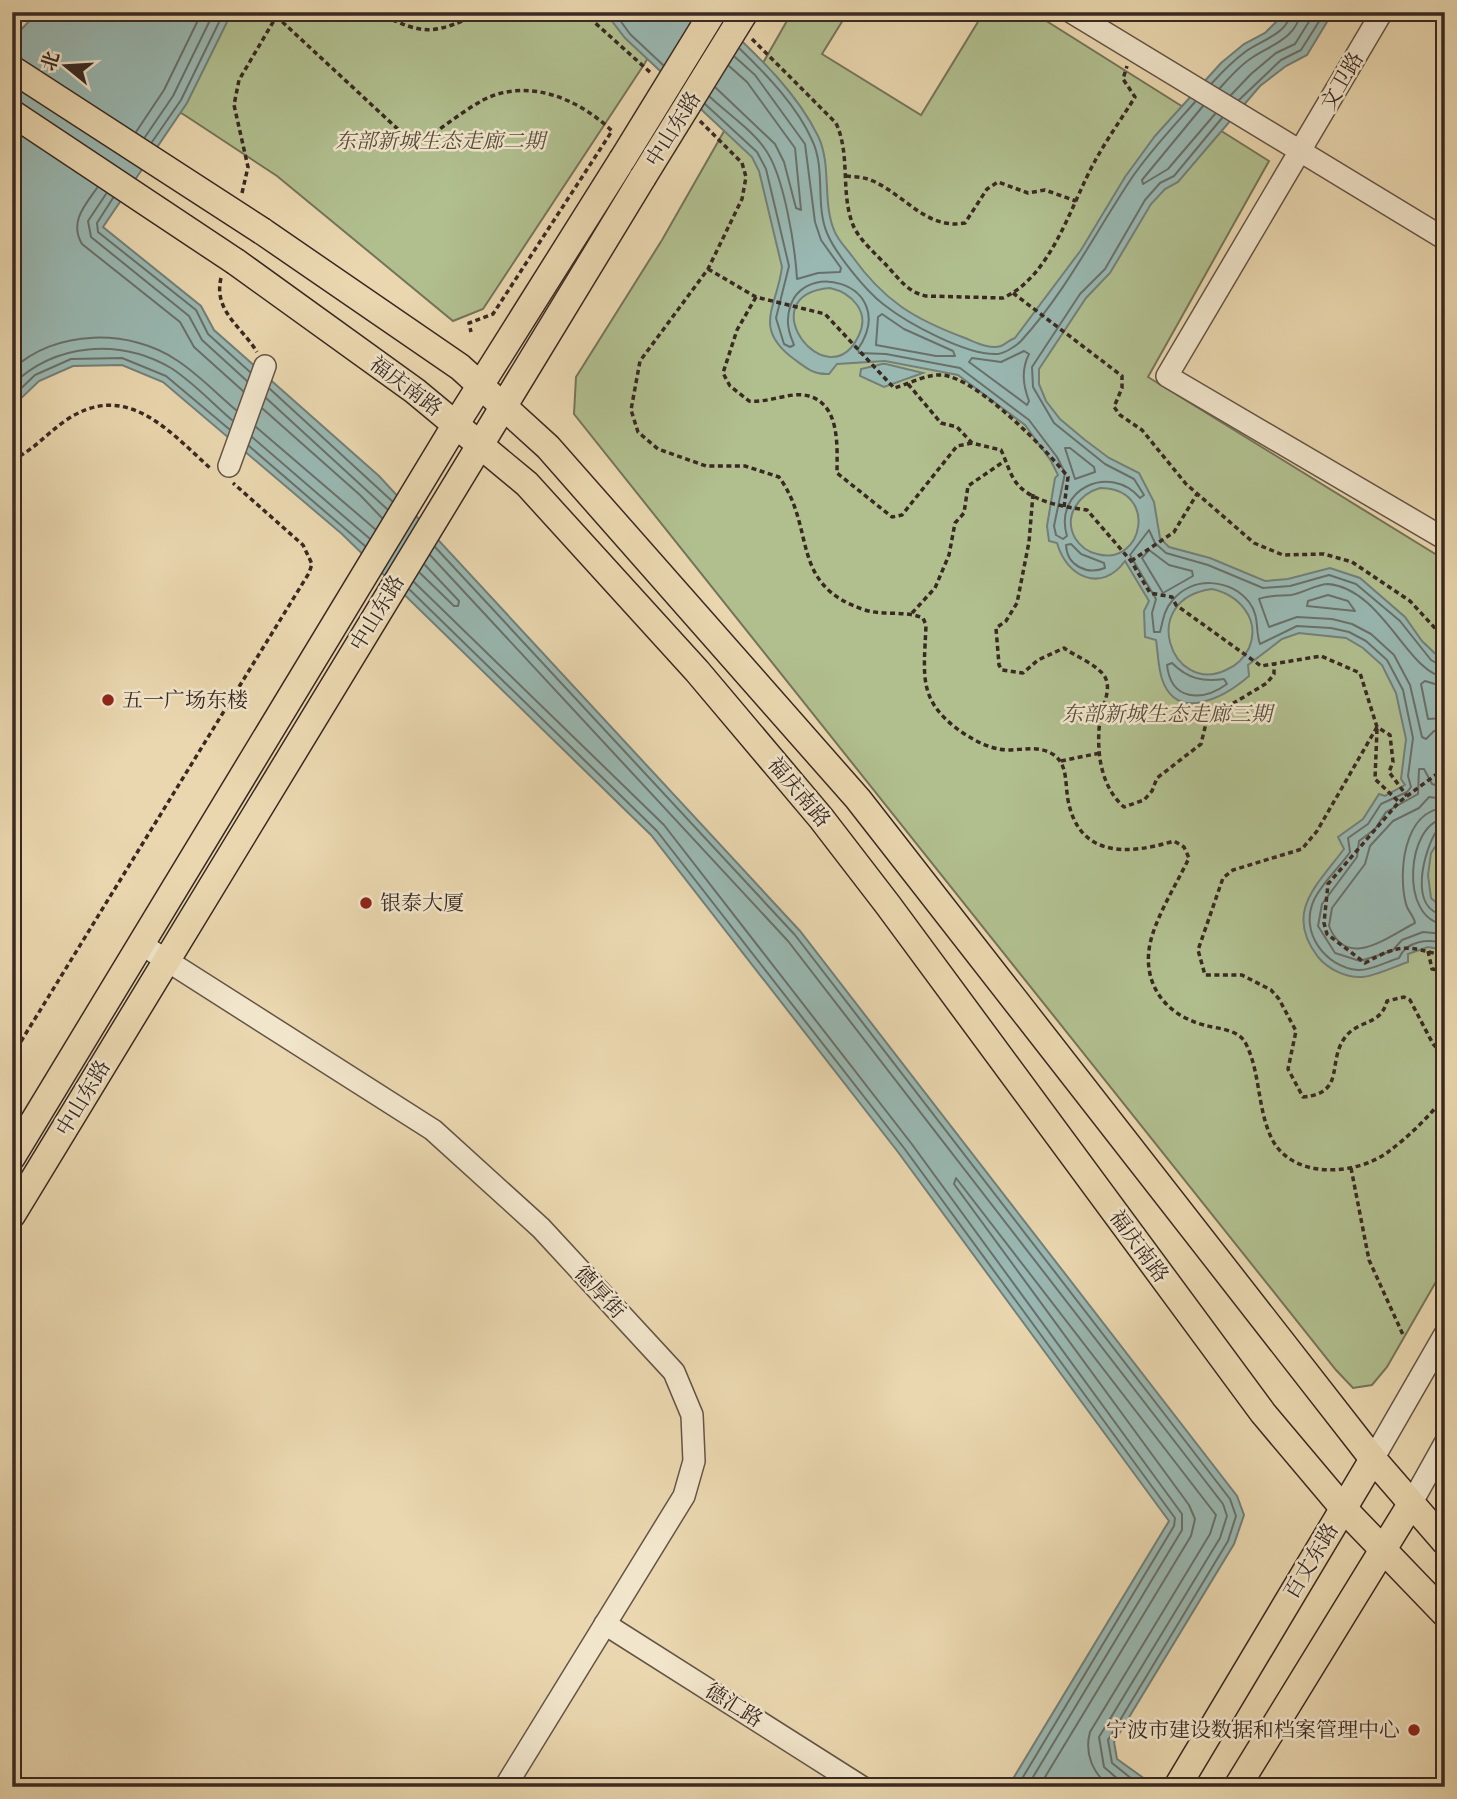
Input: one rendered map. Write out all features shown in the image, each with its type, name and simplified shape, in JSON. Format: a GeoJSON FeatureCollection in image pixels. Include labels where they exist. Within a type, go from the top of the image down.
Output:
{"type":"FeatureCollection","features":[{"type":"Feature","properties":{"kind":"main road","name":"中山东路"},"geometry":{"type":"LineString","coordinates":[[12,1157],[456,424],[713,12]]}},
{"type":"Feature","properties":{"kind":"main road","name":"中山东路"},"geometry":{"type":"LineString","coordinates":[[12,1215],[479,444],[643,177],[744,22]]}},
{"type":"Feature","properties":{"kind":"main road","name":"福庆南路"},"geometry":{"type":"LineString","coordinates":[[12,69],[262,232],[460,366],[548,447],[858,799],[1373,1459],[1445,1542]]}},
{"type":"Feature","properties":{"kind":"main road","name":"福庆南路"},"geometry":{"type":"LineString","coordinates":[[12,113],[236,262],[415,391],[545,504],[697,671],[821,818],[1263,1413],[1343,1508],[1445,1614]]}},
{"type":"Feature","properties":{"kind":"main road","name":"百丈东路"},"geometry":{"type":"LineString","coordinates":[[1182,1778],[1373,1459]]}},
{"type":"Feature","properties":{"kind":"main road"},"geometry":{"type":"LineString","coordinates":[[1237,1787],[1411,1504]]}},
{"type":"Feature","properties":{"kind":"street"},"geometry":{"type":"LineString","coordinates":[[1071,12],[1301,149],[1445,239]]}},
{"type":"Feature","properties":{"kind":"street","name":"文卫路"},"geometry":{"type":"LineString","coordinates":[[1382,12],[1167,376],[1445,539]]}},
{"type":"Feature","properties":{"kind":"street"},"geometry":{"type":"LineString","coordinates":[[226,470],[265,366]]}},
{"type":"Feature","properties":{"kind":"street","name":"德厚街"},"geometry":{"type":"LineString","coordinates":[[141,944],[433,1130],[541,1227],[674,1372],[692,1415],[694,1461],[684,1496],[505,1787]]}},
{"type":"Feature","properties":{"kind":"street","name":"百丈东路"},"geometry":{"type":"LineString","coordinates":[[1373,1459],[1445,1334]]}},
{"type":"Feature","properties":{"kind":"street"},"geometry":{"type":"LineString","coordinates":[[1411,1504],[1445,1443]]}},
{"type":"Feature","properties":{"kind":"street","name":"德汇路"},"geometry":{"type":"LineString","coordinates":[[605,1624],[862,1787]]}},
{"type":"Feature","properties":{"kind":"path"},"geometry":{"type":"LineString","coordinates":[[377,12],[408,28],[431,32],[483,12]]}},
{"type":"Feature","properties":{"kind":"path"},"geometry":{"type":"LineString","coordinates":[[583,12],[655,77]]}},
{"type":"Feature","properties":{"kind":"path"},"geometry":{"type":"LineString","coordinates":[[275,16],[416,146],[485,100],[517,89],[549,93],[581,105],[612,131],[493,314],[469,323],[471,332]]}},
{"type":"Feature","properties":{"kind":"path"},"geometry":{"type":"LineString","coordinates":[[744,22],[836,123],[844,141],[849,210],[854,228],[914,293],[990,299],[1013,293],[1056,244],[1096,159],[1135,97],[1122,74],[1135,52]]}},
{"type":"Feature","properties":{"kind":"path"},"geometry":{"type":"LineString","coordinates":[[695,116],[735,154],[742,163],[746,177],[742,199],[708,269],[670,316],[640,361],[631,410],[638,432],[658,449],[692,462],[706,466],[745,466],[779,477],[796,511],[813,572],[827,590],[866,611],[912,613],[923,618],[926,625],[926,688],[933,708],[945,720],[977,742],[992,748],[1034,748],[1052,753],[1061,761],[1075,822],[1087,838],[1108,848],[1127,851],[1143,850],[1174,841],[1184,847],[1189,858],[1152,936],[1150,958],[1157,997],[1175,1013],[1202,1025],[1230,1031],[1245,1040],[1253,1060],[1266,1122],[1275,1143],[1283,1151],[1306,1167],[1351,1168],[1388,1153],[1445,1096]]}},
{"type":"Feature","properties":{"kind":"path"},"geometry":{"type":"LineString","coordinates":[[846,176],[871,179],[930,220],[947,226],[965,223],[987,189],[998,182],[1028,193],[1045,190],[1076,201]]}},
{"type":"Feature","properties":{"kind":"path"},"geometry":{"type":"LineString","coordinates":[[708,269],[756,297],[825,314],[894,388],[941,375],[954,378],[1036,438],[1068,477],[1064,507]]}},
{"type":"Feature","properties":{"kind":"path"},"geometry":{"type":"LineString","coordinates":[[1013,293],[1066,337],[1122,376],[1122,387],[1114,407],[1119,415],[1142,430],[1197,494],[1269,552],[1283,555],[1324,554],[1367,570],[1410,601],[1445,639]]}},
{"type":"Feature","properties":{"kind":"path"},"geometry":{"type":"LineString","coordinates":[[756,297],[737,330],[723,373],[730,386],[750,401],[804,395],[825,406],[837,428],[837,473],[892,517],[902,515],[957,446],[972,443],[1002,450],[1016,484],[1064,507],[1087,510],[1131,561],[1150,593],[1172,597],[1176,605],[1261,666],[1321,656],[1360,673],[1377,727],[1375,779],[1399,802]]}},
{"type":"Feature","properties":{"kind":"path"},"geometry":{"type":"LineString","coordinates":[[908,384],[941,423],[957,427],[972,443]]}},
{"type":"Feature","properties":{"kind":"path"},"geometry":{"type":"LineString","coordinates":[[12,460],[42,442],[65,420],[96,407],[113,404],[132,408],[156,420],[217,474],[226,470],[303,545],[312,565],[12,1056]]}},
{"type":"Feature","properties":{"kind":"path"},"geometry":{"type":"LineString","coordinates":[[912,613],[935,587],[949,555],[955,523],[964,513],[968,486],[1006,460]]}},
{"type":"Feature","properties":{"kind":"path"},"geometry":{"type":"LineString","coordinates":[[1033,494],[1029,542],[1017,603],[1006,621],[996,628],[999,665],[1002,670],[1023,673],[1038,660],[1064,648],[1102,673],[1107,687],[1100,718],[1103,778],[1117,802],[1124,807],[1144,800],[1152,791],[1157,778],[1201,744],[1207,719],[1267,683],[1274,674],[1274,665]]}},
{"type":"Feature","properties":{"kind":"path"},"geometry":{"type":"LineString","coordinates":[[1131,561],[1174,532],[1197,494]]}},
{"type":"Feature","properties":{"kind":"path"},"geometry":{"type":"LineString","coordinates":[[1377,727],[1390,735],[1393,761],[1389,772],[1407,796]]}},
{"type":"Feature","properties":{"kind":"path"},"geometry":{"type":"LineString","coordinates":[[1377,727],[1317,831],[1302,849],[1233,870],[1223,878],[1198,950],[1205,975],[1242,975],[1271,990],[1279,999],[1296,1031],[1287,1069],[1303,1097],[1319,1096],[1332,1082],[1339,1049],[1348,1034],[1377,1019],[1384,1012],[1387,1001],[1404,997],[1410,1000],[1433,1044],[1445,1056]]}},
{"type":"Feature","properties":{"kind":"path"},"geometry":{"type":"LineString","coordinates":[[1061,761],[1100,753]]}},
{"type":"Feature","properties":{"kind":"path"},"geometry":{"type":"LineString","coordinates":[[1445,768],[1399,802],[1328,884],[1324,923],[1332,940],[1365,963],[1389,950],[1407,946],[1445,956]]}},
{"type":"Feature","properties":{"kind":"path"},"geometry":{"type":"LineString","coordinates":[[1426,951],[1432,969],[1445,971]]}},
{"type":"Feature","properties":{"kind":"path"},"geometry":{"type":"LineString","coordinates":[[1351,1168],[1369,1260],[1404,1337]]}},
{"type":"Feature","properties":{"kind":"green space","name":"东部新城生态走廊二期"},"geometry":{"type":"Polygon","coordinates":[[[12,12],[674,12],[645,63],[483,309],[453,321],[277,176],[186,116],[12,12]]]}},
{"type":"Feature","properties":{"kind":"green space","name":"东部新城生态走廊三期"},"geometry":{"type":"Polygon","coordinates":[[[792,12],[848,12],[822,54],[921,115],[984,12],[1032,12],[1269,161],[1148,377],[1445,560],[1445,1266],[1387,1367],[1372,1385],[1353,1388],[1336,1370],[574,414],[576,377],[662,240],[792,12]]]}},
{"type":"Feature","properties":{"kind":"water"},"geometry":{"type":"Polygon","coordinates":[[[38,12],[232,12],[187,103],[103,227],[201,306],[214,330],[379,476],[800,931],[1237,1496],[1244,1515],[1234,1544],[1114,1742],[1117,1759],[1156,1787],[1008,1787],[1169,1521],[898,1152],[651,835],[342,534],[163,382],[122,365],[73,366],[39,381],[12,407],[12,39],[38,12]]]}},
{"type":"Feature","properties":{"kind":"water"},"geometry":{"type":"Polygon","coordinates":[[[605,12],[711,12],[784,85],[808,118],[818,136],[825,159],[828,207],[834,230],[864,272],[888,297],[915,316],[978,343],[997,347],[1015,338],[1081,250],[1125,177],[1155,136],[1221,63],[1244,44],[1265,33],[1286,12],[1333,12],[1307,55],[1286,66],[1260,86],[1178,182],[1165,189],[1151,204],[1110,273],[1086,298],[1039,369],[1039,384],[1046,401],[1060,419],[1109,458],[1139,473],[1154,502],[1160,538],[1169,547],[1210,558],[1265,581],[1288,579],[1330,568],[1360,578],[1405,617],[1422,641],[1445,663],[1445,739],[1439,761],[1445,777],[1445,832],[1431,853],[1428,875],[1431,898],[1445,910],[1445,950],[1428,947],[1408,954],[1408,962],[1367,977],[1356,977],[1332,969],[1322,961],[1308,941],[1304,927],[1308,900],[1323,875],[1344,849],[1338,837],[1363,819],[1379,794],[1385,796],[1405,785],[1401,779],[1406,739],[1396,693],[1382,665],[1363,648],[1346,638],[1299,633],[1282,639],[1248,665],[1249,676],[1215,698],[1190,703],[1169,693],[1162,679],[1156,640],[1145,637],[1144,611],[1149,601],[1125,561],[1106,577],[1086,577],[1069,565],[1057,543],[1049,541],[1047,526],[1055,478],[1058,475],[1025,425],[958,375],[885,361],[837,364],[829,374],[819,373],[802,365],[781,348],[770,327],[770,316],[782,267],[759,171],[752,157],[625,38],[605,12]],[[830,288],[806,295],[795,308],[795,324],[802,339],[814,351],[830,357],[845,353],[859,335],[862,319],[852,299],[830,288]],[[1100,488],[1092,491],[1075,507],[1072,530],[1077,541],[1087,550],[1113,555],[1126,549],[1134,539],[1138,526],[1137,512],[1131,500],[1119,491],[1100,488]],[[1212,589],[1189,596],[1175,610],[1169,626],[1170,643],[1178,658],[1190,670],[1207,674],[1226,670],[1239,661],[1249,648],[1252,637],[1250,618],[1239,603],[1222,592],[1212,589]]]}},
{"type":"Feature","properties":{"kind":"water"},"geometry":{"type":"Polygon","coordinates":[[[882,364],[923,373],[884,387],[860,376],[861,369],[882,364]]]}},
{"type":"Feature","properties":{"kind":"place","name":"五一广场东楼"},"geometry":{"type":"Point","coordinates":[108,700]}},
{"type":"Feature","properties":{"kind":"place","name":"银泰大厦"},"geometry":{"type":"Point","coordinates":[366,903]}},
{"type":"Feature","properties":{"kind":"place","name":"宁波市建设数据和档案管理中心"},"geometry":{"type":"Point","coordinates":[1414,1730]}}]}
